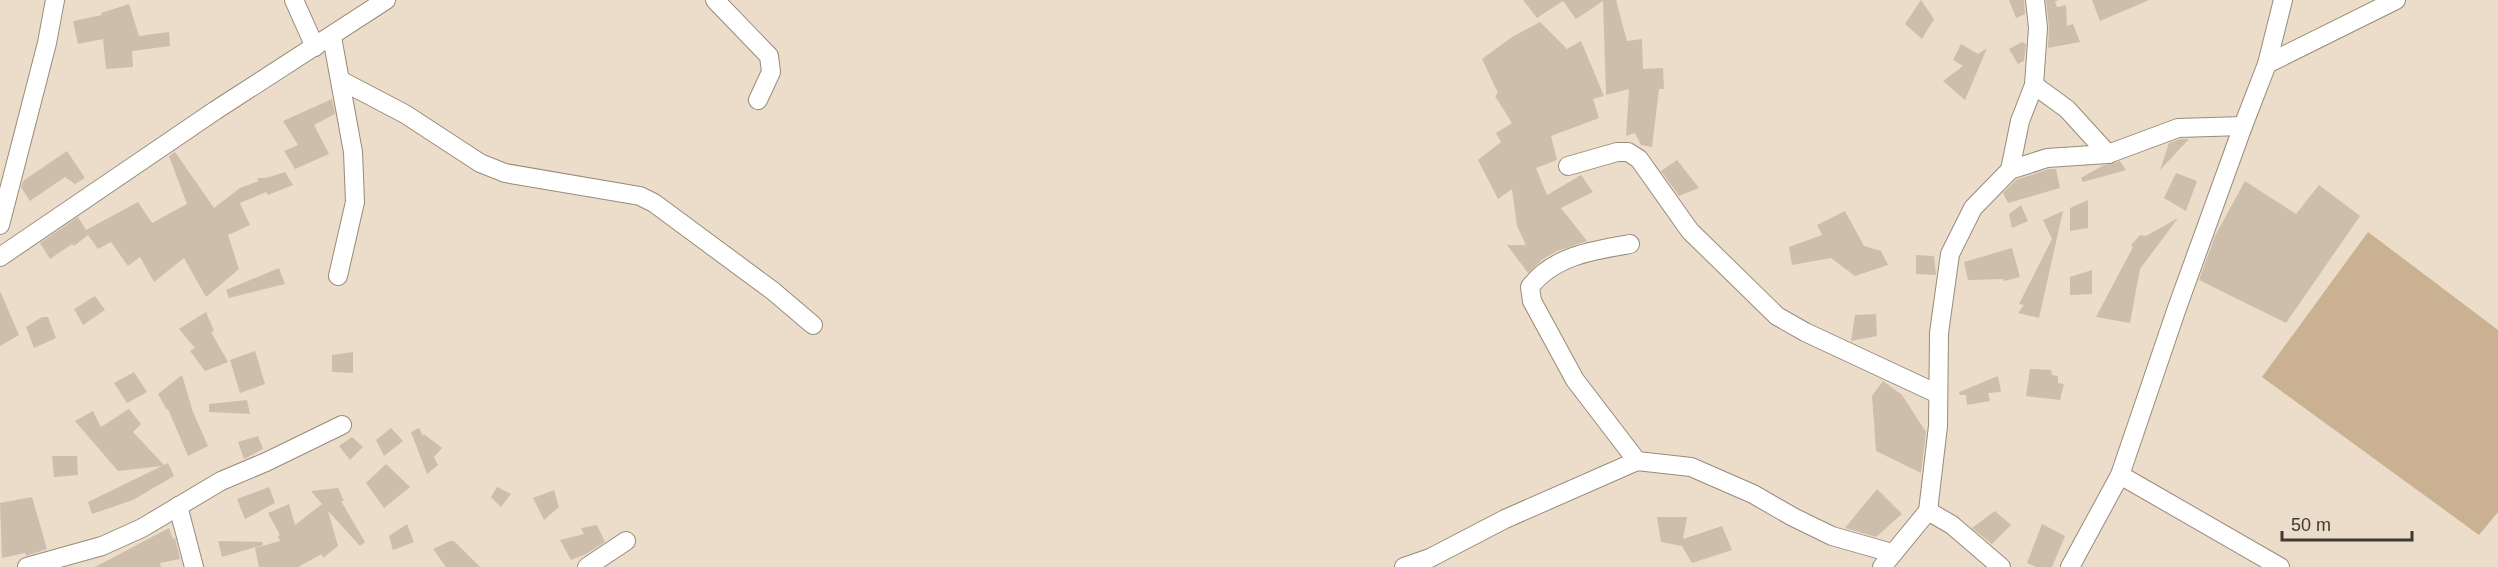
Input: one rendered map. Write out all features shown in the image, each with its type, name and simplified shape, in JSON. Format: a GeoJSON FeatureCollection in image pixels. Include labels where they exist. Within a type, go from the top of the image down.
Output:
{"type":"FeatureCollection","features":[{"type":"Feature","properties":{"kind":"street"},"geometry":{"type":"LineString","coordinates":[[0,225],[47,43],[55,0]]}},
{"type":"Feature","properties":{"kind":"street"},"geometry":{"type":"LineString","coordinates":[[294,0],[315,47]]}},
{"type":"Feature","properties":{"kind":"street"},"geometry":{"type":"LineString","coordinates":[[715,0],[769,56],[771,72],[758,100]]}},
{"type":"Feature","properties":{"kind":"street"},"geometry":{"type":"LineString","coordinates":[[2010,170],[2020,121],[2034,85],[2038,28],[2035,0]]}},
{"type":"Feature","properties":{"kind":"street"},"geometry":{"type":"LineString","coordinates":[[2070,567],[2120,475],[2176,308],[2267,64],[2283,0]]}},
{"type":"Feature","properties":{"kind":"street"},"geometry":{"type":"LineString","coordinates":[[2267,64],[2396,0]]}},
{"type":"Feature","properties":{"kind":"street"},"geometry":{"type":"LineString","coordinates":[[0,257],[216,110],[332,37],[380,3]]}},
{"type":"Feature","properties":{"kind":"street"},"geometry":{"type":"LineString","coordinates":[[332,37],[354,152],[355,202],[338,276]]}},
{"type":"Feature","properties":{"kind":"street"},"geometry":{"type":"LineString","coordinates":[[342,81],[405,114],[480,163],[505,173],[640,196],[654,203],[773,291],[813,325]]}},
{"type":"Feature","properties":{"kind":"street"},"geometry":{"type":"LineString","coordinates":[[2034,85],[2067,109],[2108,154]]}},
{"type":"Feature","properties":{"kind":"street"},"geometry":{"type":"LineString","coordinates":[[1404,567],[1430,558],[1505,519],[1637,461],[1691,467],[1753,494],[1792,517],[1887,560],[1928,511],[1938,426],[1939,333],[1950,254],[1973,208],[2010,170],[2047,158],[2108,154],[2178,128],[2242,126]]}},
{"type":"Feature","properties":{"kind":"street"},"geometry":{"type":"LineString","coordinates":[[1568,166],[1617,152],[1628,152],[1639,159],[1690,231],[1777,316],[1805,332],[1938,394]]}},
{"type":"Feature","properties":{"kind":"street"},"geometry":{"type":"LineString","coordinates":[[0,159],[12,180]]}},
{"type":"Feature","properties":{"kind":"street"},"geometry":{"type":"LineString","coordinates":[[1630,244],[1576,255],[1539,275],[1530,287],[1532,301],[1575,380],[1637,461]]}},
{"type":"Feature","properties":{"kind":"street"},"geometry":{"type":"LineString","coordinates":[[27,567],[102,546],[142,528],[221,481],[342,425]]}},
{"type":"Feature","properties":{"kind":"street"},"geometry":{"type":"LineString","coordinates":[[2120,475],[2280,567]]}},
{"type":"Feature","properties":{"kind":"street"},"geometry":{"type":"LineString","coordinates":[[178,506],[194,567]]}},
{"type":"Feature","properties":{"kind":"street"},"geometry":{"type":"LineString","coordinates":[[1928,511],[1952,525],[2001,567]]}},
{"type":"Feature","properties":{"kind":"street"},"geometry":{"type":"LineString","coordinates":[[587,567],[626,541]]}},
{"type":"Feature","properties":{"kind":"shaded area"},"geometry":{"type":"Polygon","coordinates":[[[2368,232],[2498,330],[2498,512],[2479,535],[2262,377],[2368,232]]]}},
{"type":"Feature","properties":{"kind":"building"},"geometry":{"type":"Polygon","coordinates":[[[1523,0],[1616,0],[1627,41],[1642,39],[1643,69],[1663,68],[1664,89],[1659,89],[1652,147],[1641,145],[1635,133],[1626,136],[1629,89],[1606,95],[1603,1],[1576,19],[1563,1],[1537,18],[1523,0]]]}},
{"type":"Feature","properties":{"kind":"building"},"geometry":{"type":"Polygon","coordinates":[[[1921,0],[1934,19],[1922,39],[1905,24],[1921,0]]]}},
{"type":"Feature","properties":{"kind":"building"},"geometry":{"type":"Polygon","coordinates":[[[2009,0],[2024,0],[2025,14],[2016,18],[2009,0]]]}},
{"type":"Feature","properties":{"kind":"building"},"geometry":{"type":"Polygon","coordinates":[[[2046,0],[2058,0],[2055,2],[2057,7],[2066,5],[2067,26],[2073,24],[2080,42],[2048,48],[2049,27],[2046,0]]]}},
{"type":"Feature","properties":{"kind":"building"},"geometry":{"type":"Polygon","coordinates":[[[2092,0],[2149,0],[2100,21],[2092,0]]]}},
{"type":"Feature","properties":{"kind":"building"},"geometry":{"type":"Polygon","coordinates":[[[129,4],[139,36],[169,32],[170,46],[132,51],[133,67],[106,69],[103,39],[78,44],[73,21],[102,15],[101,13],[129,4]]]}},
{"type":"Feature","properties":{"kind":"building"},"geometry":{"type":"Polygon","coordinates":[[[1540,22],[1567,49],[1581,41],[1604,96],[1593,99],[1599,118],[1551,136],[1557,160],[1536,168],[1547,195],[1581,175],[1593,192],[1561,208],[1587,241],[1557,251],[1543,259],[1528,273],[1507,245],[1526,245],[1517,226],[1512,189],[1498,199],[1478,160],[1501,142],[1496,133],[1512,123],[1495,96],[1498,93],[1482,59],[1512,37],[1540,22]]]}},
{"type":"Feature","properties":{"kind":"building"},"geometry":{"type":"Polygon","coordinates":[[[2022,42],[2026,44],[2024,61],[2018,64],[2009,49],[2022,42]]]}},
{"type":"Feature","properties":{"kind":"building"},"geometry":{"type":"Polygon","coordinates":[[[1961,44],[1978,54],[1987,48],[1965,100],[1943,81],[1963,66],[1953,60],[1961,44]]]}},
{"type":"Feature","properties":{"kind":"building"},"geometry":{"type":"Polygon","coordinates":[[[332,99],[335,114],[314,125],[329,154],[295,169],[284,151],[298,145],[283,121],[332,99]]]}},
{"type":"Feature","properties":{"kind":"building"},"geometry":{"type":"Polygon","coordinates":[[[2189,139],[2160,170],[2169,143],[2189,139]]]}},
{"type":"Feature","properties":{"kind":"building"},"geometry":{"type":"Polygon","coordinates":[[[67,151],[85,178],[75,184],[65,177],[30,201],[21,187],[23,181],[67,151]]]}},
{"type":"Feature","properties":{"kind":"building"},"geometry":{"type":"Polygon","coordinates":[[[175,152],[214,208],[240,188],[259,181],[257,178],[266,178],[285,172],[293,185],[268,195],[266,192],[240,203],[250,225],[228,235],[239,269],[206,297],[184,258],[154,282],[140,257],[128,266],[111,242],[98,249],[88,235],[74,246],[72,244],[50,259],[40,243],[78,217],[86,230],[138,202],[152,223],[187,204],[169,156],[175,152]]]}},
{"type":"Feature","properties":{"kind":"building"},"geometry":{"type":"Polygon","coordinates":[[[1677,160],[1699,188],[1679,196],[1661,171],[1677,160]]]}},
{"type":"Feature","properties":{"kind":"building"},"geometry":{"type":"Polygon","coordinates":[[[2120,161],[2126,170],[2083,182],[2081,178],[2102,166],[2120,161]]]}},
{"type":"Feature","properties":{"kind":"building"},"geometry":{"type":"Polygon","coordinates":[[[2049,169],[2056,169],[2060,188],[2008,203],[2003,193],[2016,180],[2049,169]]]}},
{"type":"Feature","properties":{"kind":"building"},"geometry":{"type":"Polygon","coordinates":[[[2176,173],[2197,181],[2186,211],[2164,198],[2176,173]]]}},
{"type":"Feature","properties":{"kind":"building"},"geometry":{"type":"Polygon","coordinates":[[[2245,181],[2296,214],[2319,185],[2360,216],[2286,323],[2199,280],[2215,236],[2245,181]]]}},
{"type":"Feature","properties":{"kind":"building"},"geometry":{"type":"Polygon","coordinates":[[[2088,200],[2088,228],[2070,231],[2070,208],[2088,200]]]}},
{"type":"Feature","properties":{"kind":"building"},"geometry":{"type":"Polygon","coordinates":[[[2021,205],[2028,221],[2012,228],[2009,214],[2021,205]]]}},
{"type":"Feature","properties":{"kind":"building"},"geometry":{"type":"Polygon","coordinates":[[[1845,211],[1864,246],[1881,251],[1888,265],[1855,276],[1831,258],[1792,265],[1789,247],[1822,235],[1817,225],[1845,211]]]}},
{"type":"Feature","properties":{"kind":"building"},"geometry":{"type":"Polygon","coordinates":[[[2063,211],[2039,318],[2018,313],[2024,305],[2019,304],[2052,239],[2043,220],[2063,211]]]}},
{"type":"Feature","properties":{"kind":"building"},"geometry":{"type":"Polygon","coordinates":[[[2178,218],[2140,269],[2130,323],[2096,317],[2133,247],[2131,245],[2140,235],[2146,236],[2178,218]]]}},
{"type":"Feature","properties":{"kind":"building"},"geometry":{"type":"Polygon","coordinates":[[[2012,248],[2020,277],[2004,281],[2003,279],[1968,280],[1964,262],[2012,248]]]}},
{"type":"Feature","properties":{"kind":"building"},"geometry":{"type":"Polygon","coordinates":[[[1916,255],[1934,256],[1936,275],[1916,274],[1916,255]]]}},
{"type":"Feature","properties":{"kind":"building"},"geometry":{"type":"Polygon","coordinates":[[[279,268],[285,284],[229,298],[226,290],[279,268]]]}},
{"type":"Feature","properties":{"kind":"building"},"geometry":{"type":"Polygon","coordinates":[[[2092,270],[2092,294],[2070,295],[2070,277],[2092,270]]]}},
{"type":"Feature","properties":{"kind":"building"},"geometry":{"type":"Polygon","coordinates":[[[0,291],[19,335],[0,346],[0,291]]]}},
{"type":"Feature","properties":{"kind":"building"},"geometry":{"type":"Polygon","coordinates":[[[95,296],[105,310],[83,325],[74,309],[95,296]]]}},
{"type":"Feature","properties":{"kind":"building"},"geometry":{"type":"Polygon","coordinates":[[[206,312],[214,331],[211,332],[228,362],[205,371],[190,351],[195,348],[179,329],[206,312]]]}},
{"type":"Feature","properties":{"kind":"building"},"geometry":{"type":"Polygon","coordinates":[[[1876,314],[1877,336],[1851,341],[1855,315],[1876,314]]]}},
{"type":"Feature","properties":{"kind":"building"},"geometry":{"type":"Polygon","coordinates":[[[42,317],[48,317],[56,338],[34,348],[26,327],[42,317]]]}},
{"type":"Feature","properties":{"kind":"building"},"geometry":{"type":"Polygon","coordinates":[[[255,351],[265,384],[240,393],[230,360],[255,351]]]}},
{"type":"Feature","properties":{"kind":"building"},"geometry":{"type":"Polygon","coordinates":[[[353,352],[353,373],[332,372],[332,355],[353,352]]]}},
{"type":"Feature","properties":{"kind":"building"},"geometry":{"type":"Polygon","coordinates":[[[2030,369],[2051,370],[2052,375],[2058,376],[2058,383],[2064,384],[2060,400],[2026,396],[2030,369]]]}},
{"type":"Feature","properties":{"kind":"building"},"geometry":{"type":"Polygon","coordinates":[[[134,372],[147,392],[127,403],[114,383],[134,372]]]}},
{"type":"Feature","properties":{"kind":"building"},"geometry":{"type":"Polygon","coordinates":[[[182,375],[193,412],[208,446],[188,456],[168,409],[158,394],[182,375]]]}},
{"type":"Feature","properties":{"kind":"building"},"geometry":{"type":"Polygon","coordinates":[[[1998,376],[2001,392],[1988,393],[1990,401],[1967,405],[1966,395],[1960,395],[1959,392],[1998,376]]]}},
{"type":"Feature","properties":{"kind":"building"},"geometry":{"type":"Polygon","coordinates":[[[1883,381],[1902,395],[1926,432],[1921,473],[1876,451],[1872,396],[1883,381]]]}},
{"type":"Feature","properties":{"kind":"building"},"geometry":{"type":"Polygon","coordinates":[[[247,400],[250,414],[209,412],[209,404],[247,400]]]}},
{"type":"Feature","properties":{"kind":"building"},"geometry":{"type":"Polygon","coordinates":[[[129,409],[141,424],[133,432],[164,465],[168,463],[174,476],[133,500],[92,514],[88,502],[162,466],[118,471],[75,421],[93,411],[101,427],[129,409]]]}},
{"type":"Feature","properties":{"kind":"building"},"geometry":{"type":"Polygon","coordinates":[[[391,428],[403,441],[384,456],[376,440],[391,428]]]}},
{"type":"Feature","properties":{"kind":"building"},"geometry":{"type":"Polygon","coordinates":[[[419,428],[423,436],[424,434],[442,448],[434,457],[438,465],[427,474],[411,432],[419,428]]]}},
{"type":"Feature","properties":{"kind":"building"},"geometry":{"type":"Polygon","coordinates":[[[258,436],[263,449],[244,459],[238,442],[258,436]]]}},
{"type":"Feature","properties":{"kind":"building"},"geometry":{"type":"Polygon","coordinates":[[[352,437],[363,447],[350,460],[339,446],[352,437]]]}},
{"type":"Feature","properties":{"kind":"building"},"geometry":{"type":"Polygon","coordinates":[[[52,456],[77,456],[78,475],[54,477],[52,456]]]}},
{"type":"Feature","properties":{"kind":"building"},"geometry":{"type":"Polygon","coordinates":[[[386,464],[410,487],[384,508],[366,483],[386,464]]]}},
{"type":"Feature","properties":{"kind":"building"},"geometry":{"type":"Polygon","coordinates":[[[269,487],[275,503],[245,519],[237,499],[269,487]]]}},
{"type":"Feature","properties":{"kind":"building"},"geometry":{"type":"Polygon","coordinates":[[[497,487],[511,494],[501,507],[491,497],[497,487]]]}},
{"type":"Feature","properties":{"kind":"building"},"geometry":{"type":"Polygon","coordinates":[[[338,488],[344,501],[341,501],[365,542],[360,546],[328,511],[338,546],[323,558],[322,554],[298,567],[259,567],[255,548],[280,541],[278,536],[280,535],[268,513],[289,504],[295,525],[322,504],[311,491],[338,488]]]}},
{"type":"Feature","properties":{"kind":"building"},"geometry":{"type":"Polygon","coordinates":[[[1877,489],[1902,514],[1876,537],[1845,528],[1877,489]]]}},
{"type":"Feature","properties":{"kind":"building"},"geometry":{"type":"Polygon","coordinates":[[[554,490],[559,507],[544,520],[533,498],[554,490]]]}},
{"type":"Feature","properties":{"kind":"building"},"geometry":{"type":"Polygon","coordinates":[[[32,497],[47,549],[26,556],[25,553],[2,558],[0,503],[32,497]]]}},
{"type":"Feature","properties":{"kind":"building"},"geometry":{"type":"Polygon","coordinates":[[[1995,511],[2011,525],[1992,544],[1972,528],[1995,511]]]}},
{"type":"Feature","properties":{"kind":"building"},"geometry":{"type":"Polygon","coordinates":[[[1657,517],[1687,517],[1683,539],[1722,526],[1732,550],[1692,563],[1682,546],[1661,542],[1657,517]]]}},
{"type":"Feature","properties":{"kind":"building"},"geometry":{"type":"Polygon","coordinates":[[[407,524],[414,542],[393,550],[389,536],[407,524]]]}},
{"type":"Feature","properties":{"kind":"building"},"geometry":{"type":"Polygon","coordinates":[[[2042,524],[2065,536],[2052,567],[2036,567],[2027,563],[2042,524]]]}},
{"type":"Feature","properties":{"kind":"building"},"geometry":{"type":"Polygon","coordinates":[[[597,525],[605,542],[571,560],[560,540],[584,534],[581,528],[597,525]]]}},
{"type":"Feature","properties":{"kind":"building"},"geometry":{"type":"Polygon","coordinates":[[[169,528],[173,539],[175,538],[180,559],[160,563],[161,567],[95,567],[169,528]]]}},
{"type":"Feature","properties":{"kind":"building"},"geometry":{"type":"Polygon","coordinates":[[[218,541],[262,542],[263,545],[222,557],[218,541]]]}},
{"type":"Feature","properties":{"kind":"building"},"geometry":{"type":"Polygon","coordinates":[[[454,541],[480,567],[446,567],[433,549],[454,541]]]}}]}
